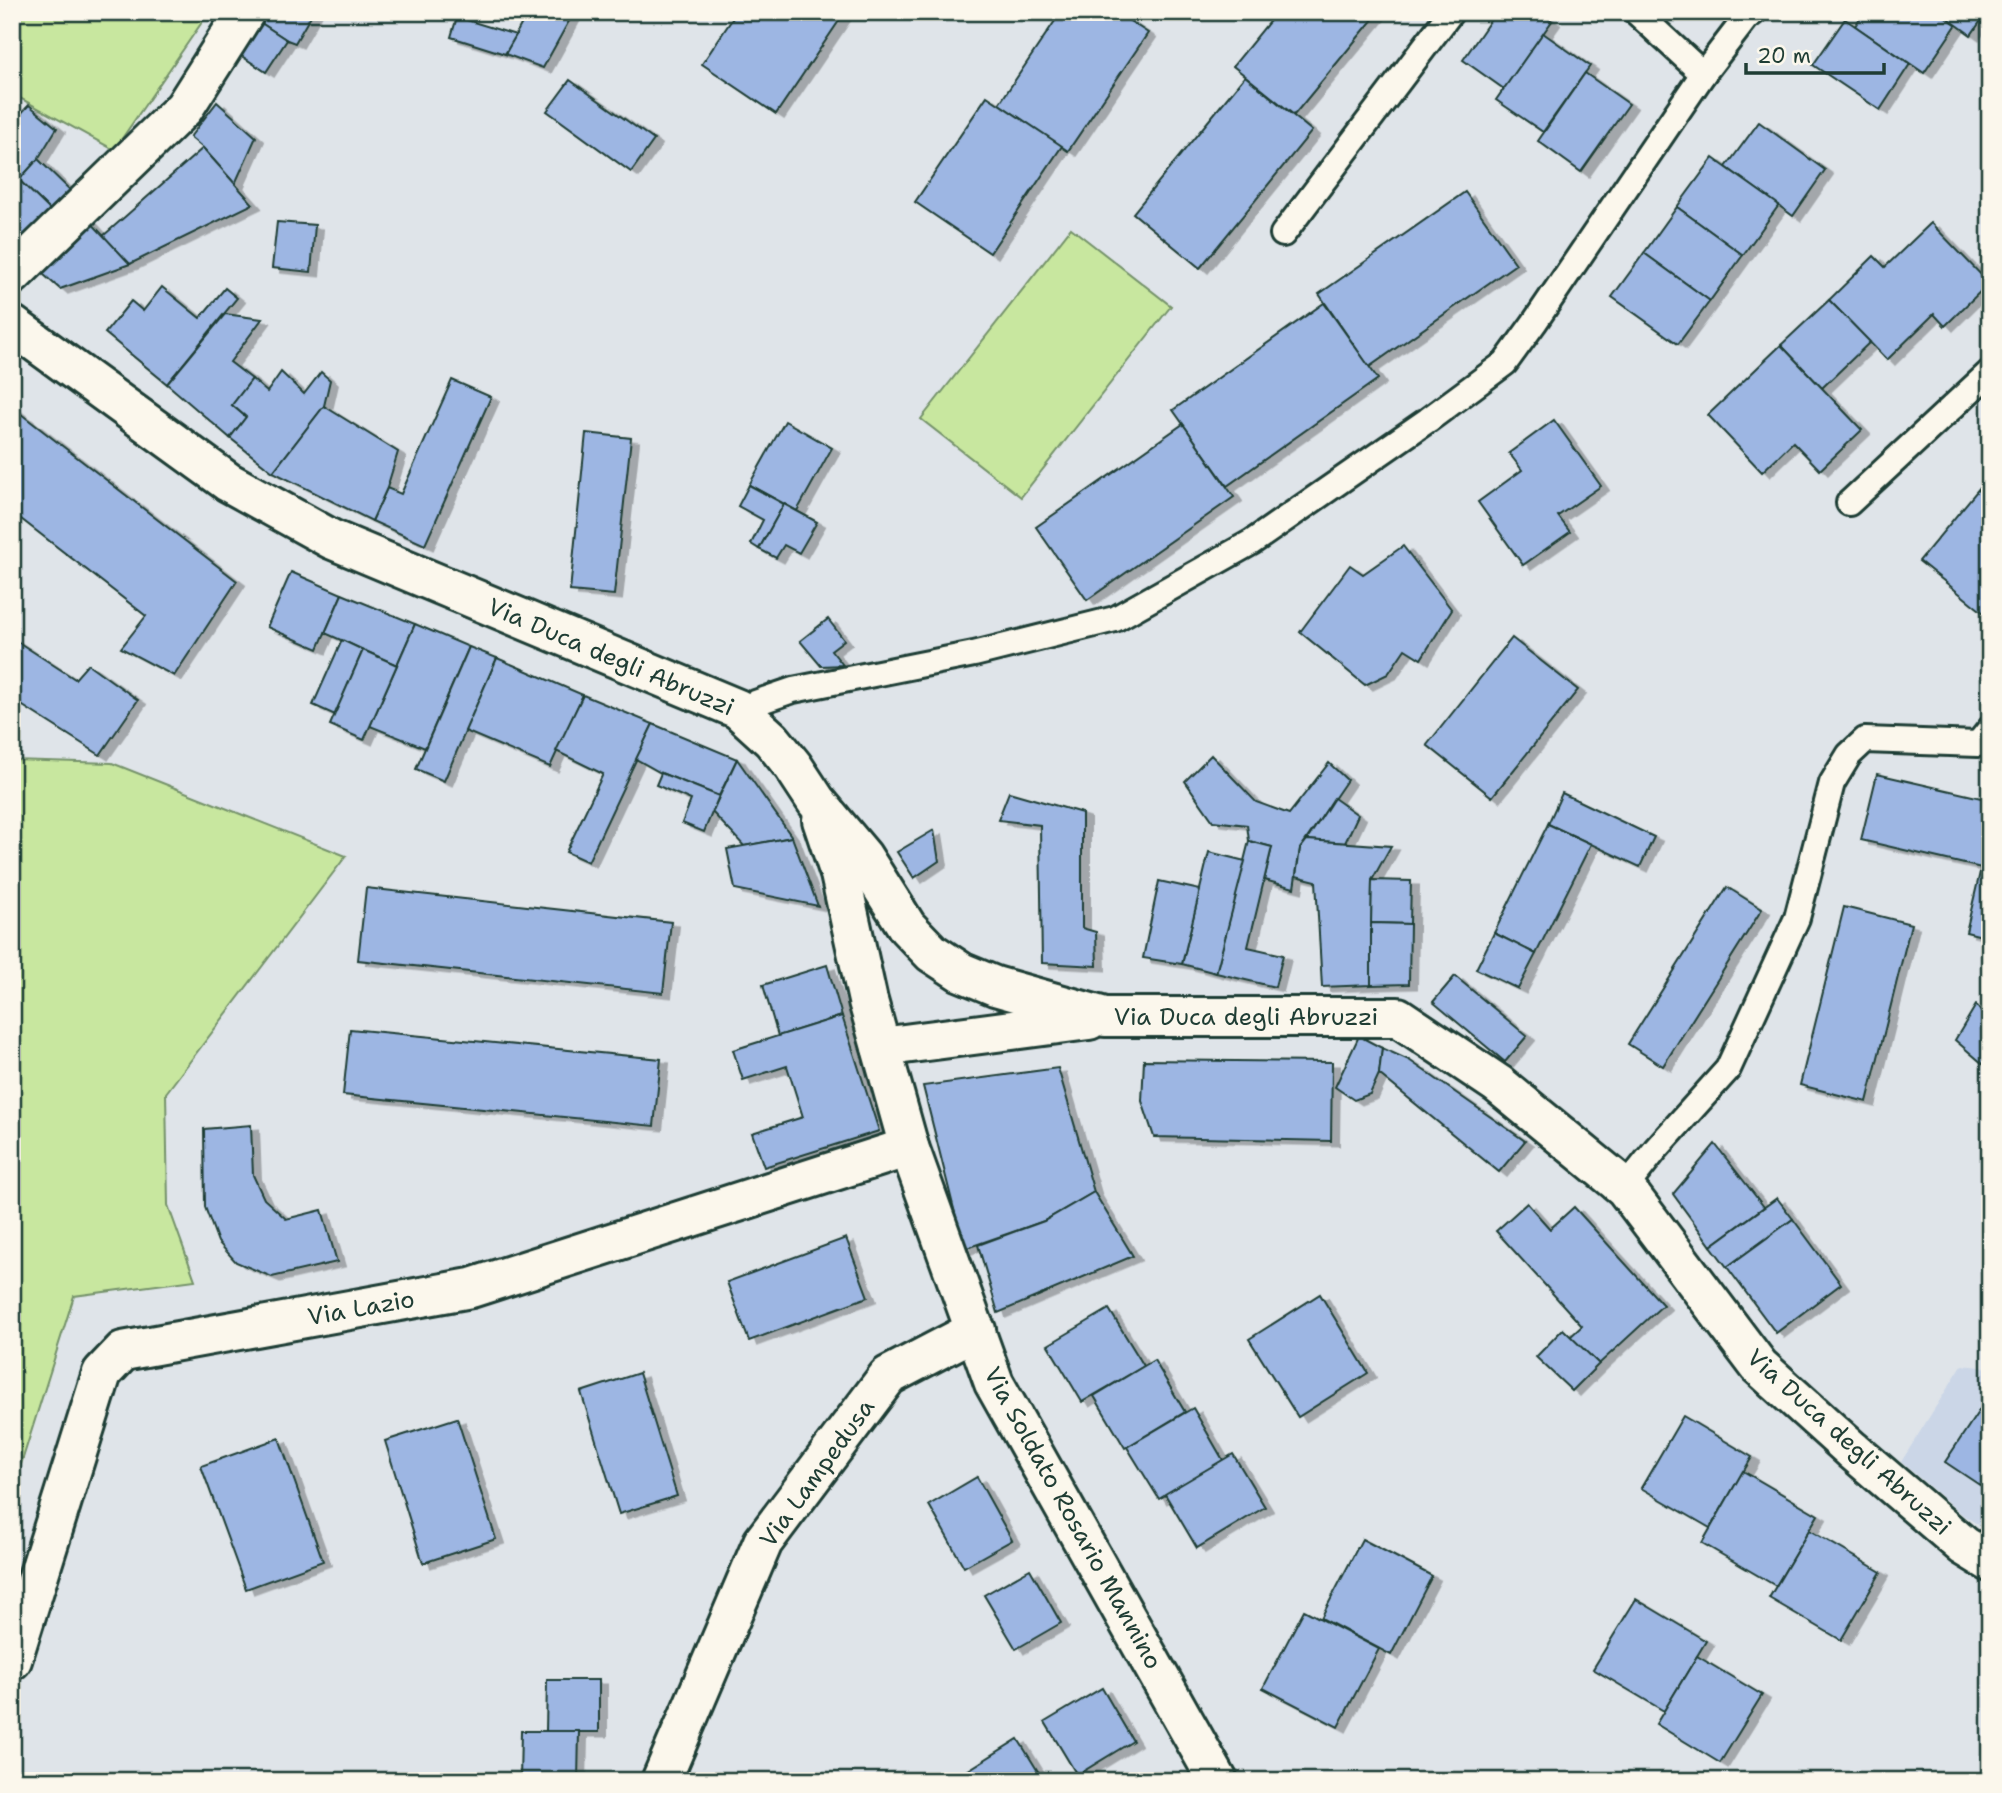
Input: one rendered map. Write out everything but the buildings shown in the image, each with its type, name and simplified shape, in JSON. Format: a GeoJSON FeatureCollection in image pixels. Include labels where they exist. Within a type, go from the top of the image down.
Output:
{"type":"FeatureCollection","features":[{"type":"Feature","properties":{"kind":"main road"},"geometry":{"type":"LineString","coordinates":[[12,275],[184,108],[245,12]]}},
{"type":"Feature","properties":{"kind":"main road","name":"Via Duca degli Abruzzi"},"geometry":{"type":"LineString","coordinates":[[12,325],[228,482],[331,539],[738,709],[772,740],[793,766],[816,801],[863,857],[907,927],[932,953],[961,972],[995,986],[1105,1017],[1398,1017],[1498,1084],[1625,1188],[1759,1366],[1964,1546],[1990,1562]]}},
{"type":"Feature","properties":{"kind":"main road","name":"Via Soldato Rosario Mannino"},"geometry":{"type":"LineString","coordinates":[[816,801],[840,874],[867,1001],[909,1147],[994,1383],[1218,1781]]}},
{"type":"Feature","properties":{"kind":"main road"},"geometry":{"type":"LineString","coordinates":[[881,1047],[1105,1017]]}},
{"type":"Feature","properties":{"kind":"main road","name":"Via Lazio"},"geometry":{"type":"LineString","coordinates":[[12,1660],[102,1373],[123,1351],[471,1288],[909,1147]]}},
{"type":"Feature","properties":{"kind":"main road","name":"Via Lampedusa"},"geometry":{"type":"LineString","coordinates":[[661,1781],[763,1542],[888,1376],[976,1330]]}},
{"type":"Feature","properties":{"kind":"lane"},"geometry":{"type":"LineString","coordinates":[[1283,234],[1451,12]]}},
{"type":"Feature","properties":{"kind":"lane"},"geometry":{"type":"LineString","coordinates":[[1636,12],[1703,74]]}},
{"type":"Feature","properties":{"kind":"lane"},"geometry":{"type":"LineString","coordinates":[[738,709],[793,690],[974,654],[1115,619],[1252,542],[1505,363],[1703,74],[1746,18],[1754,12]]}},
{"type":"Feature","properties":{"kind":"lane"},"geometry":{"type":"LineString","coordinates":[[1849,503],[1990,372]]}},
{"type":"Feature","properties":{"kind":"lane"},"geometry":{"type":"LineString","coordinates":[[1625,1188],[1728,1069],[1797,918],[1832,783],[1849,755],[1865,740],[1986,742]]}},
{"type":"Feature","properties":{"kind":"shaded area"},"geometry":{"type":"Polygon","coordinates":[[[1962,1365],[1990,1368],[1990,1532],[1963,1515],[1901,1462],[1962,1365]]]}},
{"type":"Feature","properties":{"kind":"green space"},"geometry":{"type":"Polygon","coordinates":[[[12,12],[209,12],[114,150],[20,98],[12,100],[12,12]]]}},
{"type":"Feature","properties":{"kind":"green space"},"geometry":{"type":"Polygon","coordinates":[[[1071,228],[1171,306],[1021,497],[921,419],[1071,228]]]}},
{"type":"Feature","properties":{"kind":"green space"},"geometry":{"type":"Polygon","coordinates":[[[12,760],[112,763],[346,856],[166,1093],[168,1205],[195,1280],[74,1296],[12,1493],[12,760]]]}}]}
